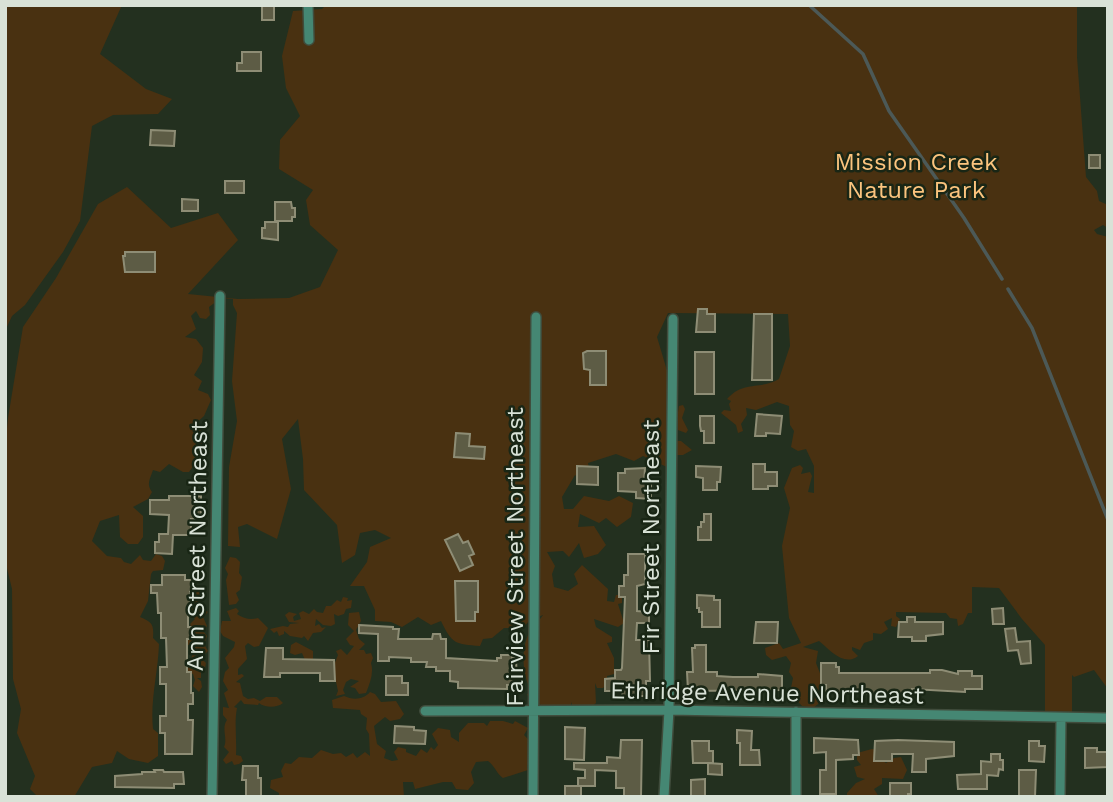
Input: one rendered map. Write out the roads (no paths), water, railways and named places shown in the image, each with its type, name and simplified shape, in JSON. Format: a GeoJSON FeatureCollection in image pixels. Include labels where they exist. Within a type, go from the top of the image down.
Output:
{"type":"FeatureCollection","features":[{"type":"Feature","properties":{"kind":"street"},"geometry":{"type":"LineString","coordinates":[[308,5],[309,40]]}},
{"type":"Feature","properties":{"kind":"street","name":"Ann Street Northeast"},"geometry":{"type":"LineString","coordinates":[[212,797],[219,296]]}},
{"type":"Feature","properties":{"kind":"street","name":"Fairview Street Northeast"},"geometry":{"type":"LineString","coordinates":[[533,797],[536,317]]}},
{"type":"Feature","properties":{"kind":"street","name":"Fir Street Northeast"},"geometry":{"type":"LineString","coordinates":[[664,797],[669,710],[673,319]]}},
{"type":"Feature","properties":{"kind":"street","name":"Ethridge Avenue Northeast"},"geometry":{"type":"LineString","coordinates":[[425,711],[669,710],[1108,718]]}},
{"type":"Feature","properties":{"kind":"street"},"geometry":{"type":"LineString","coordinates":[[796,712],[796,797]]}},
{"type":"Feature","properties":{"kind":"street"},"geometry":{"type":"LineString","coordinates":[[1060,797],[1061,718]]}},
{"type":"Feature","properties":{"kind":"waterway"},"geometry":{"type":"LineString","coordinates":[[809,5],[863,54],[889,111],[964,218],[1002,279]]}},
{"type":"Feature","properties":{"kind":"waterway"},"geometry":{"type":"LineString","coordinates":[[1008,289],[1032,328],[1108,520]]}},
{"type":"Feature","properties":{"kind":"park label","name":"Mission Creek Nature Park"},"geometry":{"type":"Point","coordinates":[916,176]}}]}
